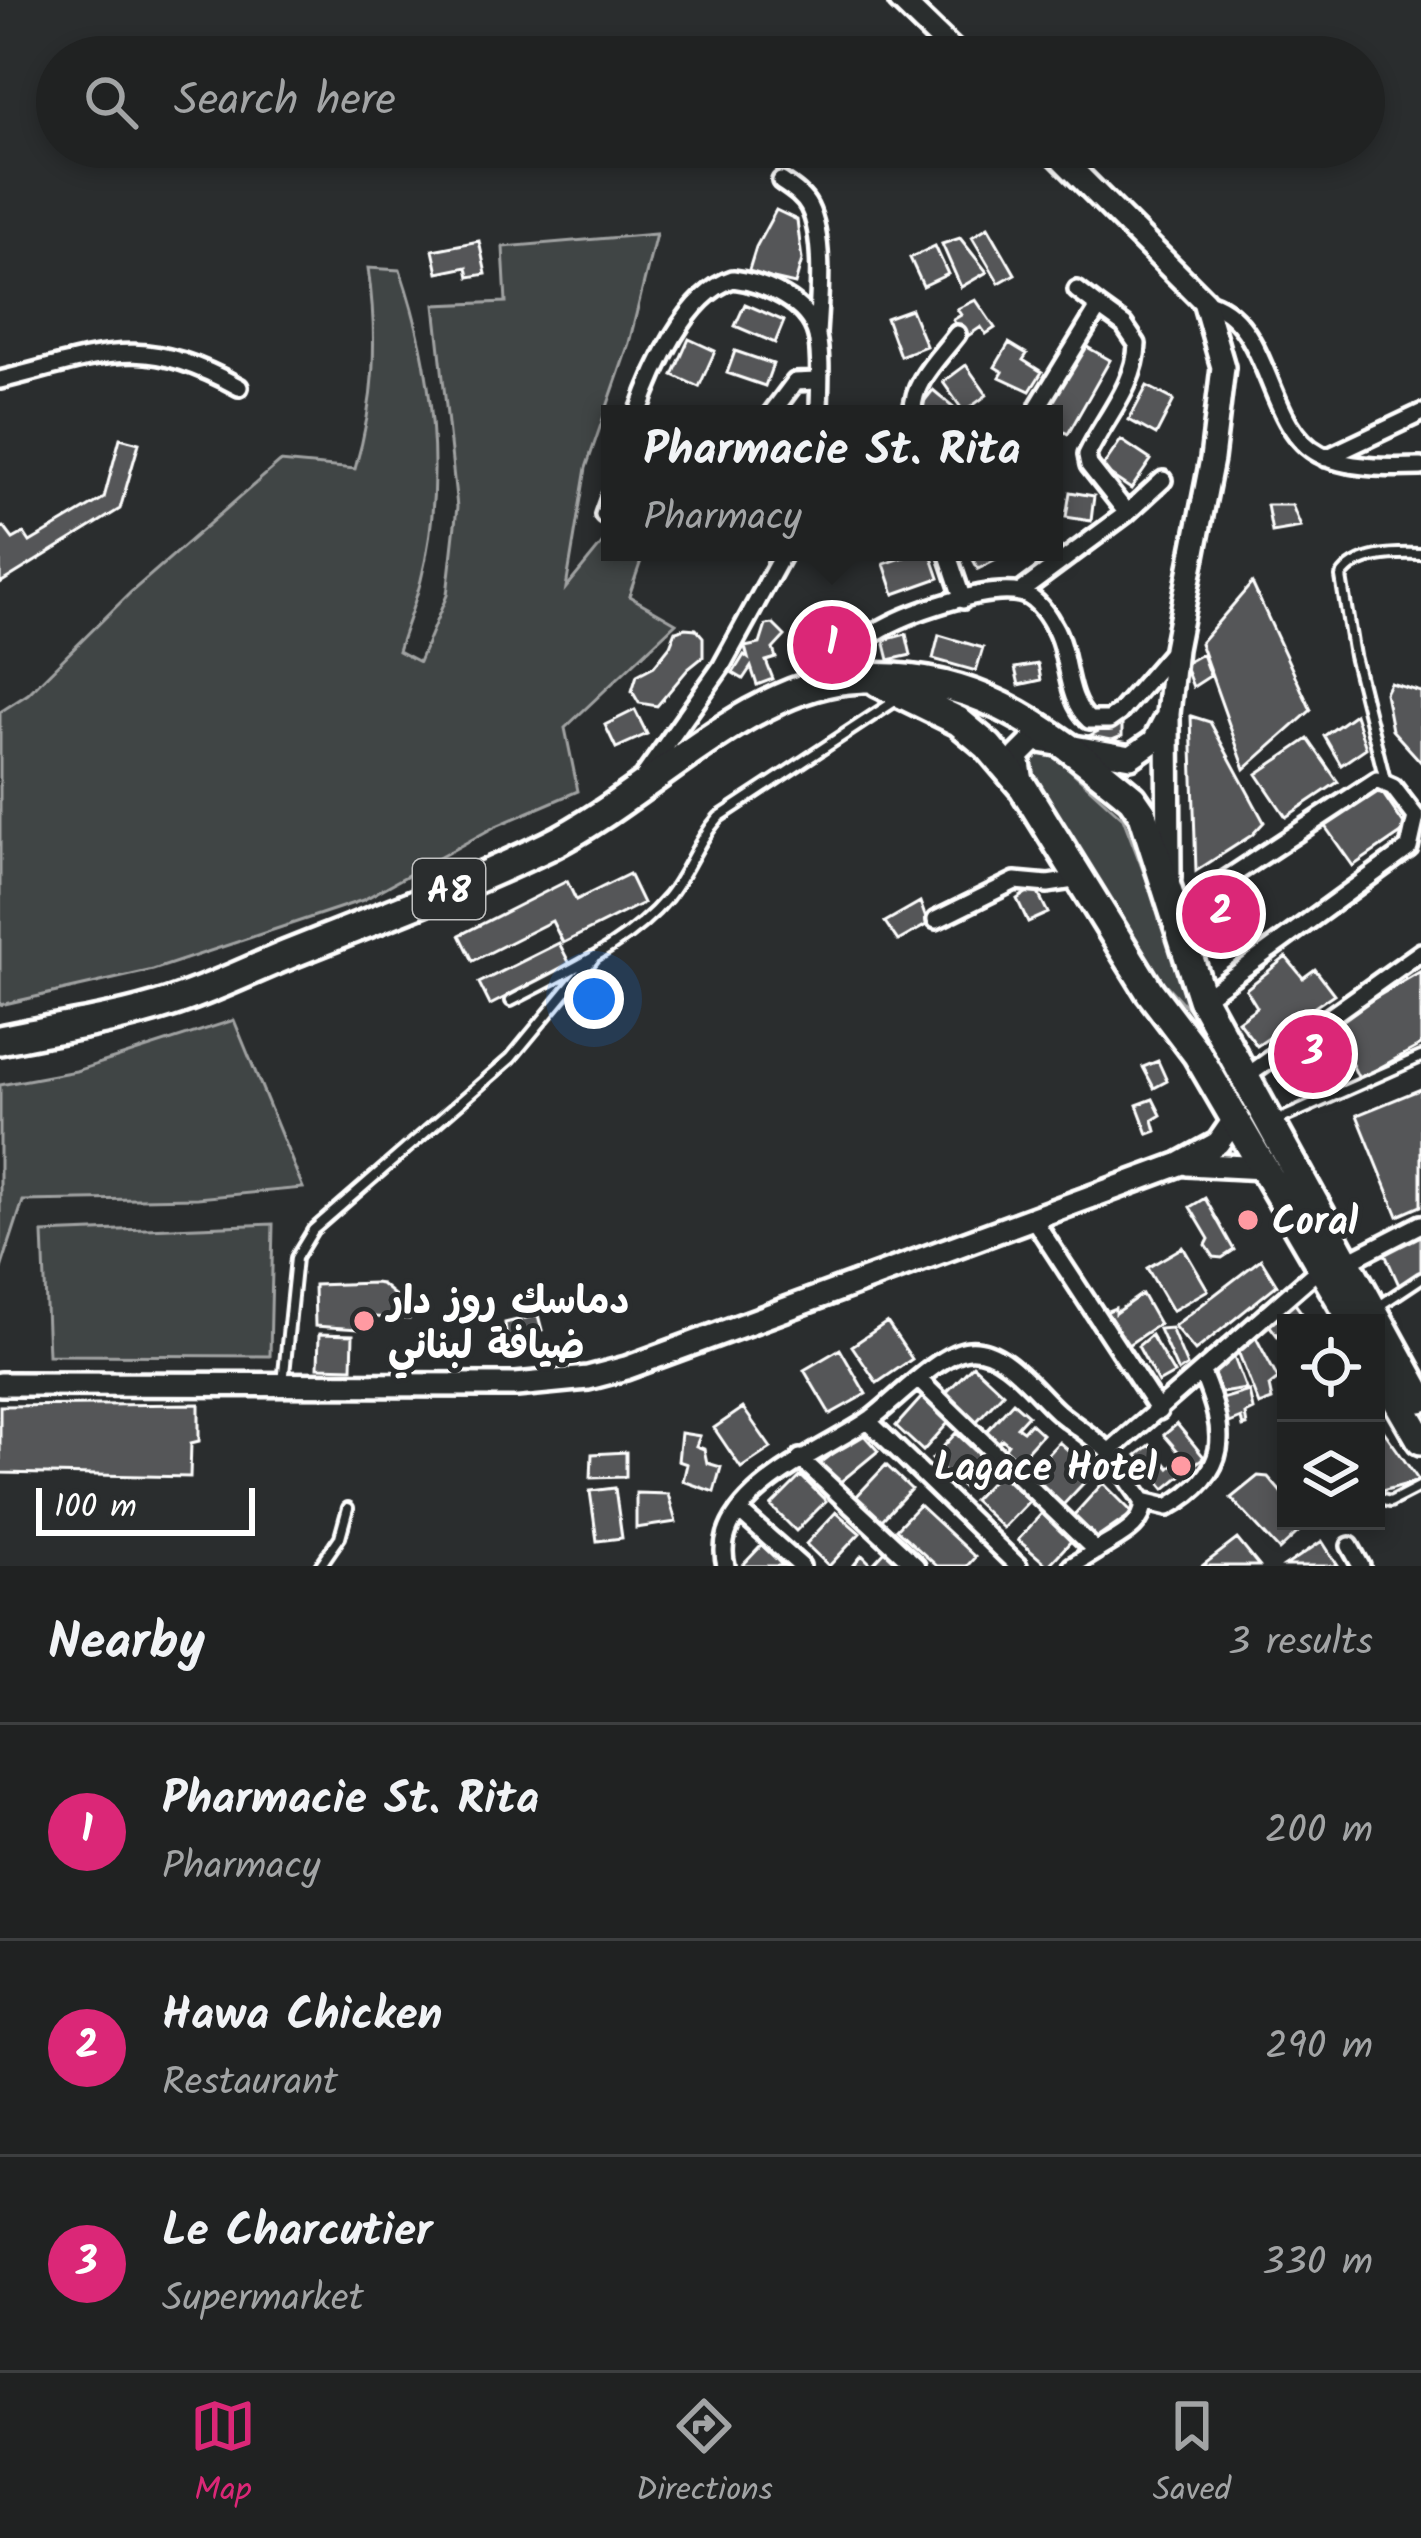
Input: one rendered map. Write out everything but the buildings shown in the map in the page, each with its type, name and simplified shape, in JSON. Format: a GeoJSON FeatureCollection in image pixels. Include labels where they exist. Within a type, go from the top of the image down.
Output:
{"type":"FeatureCollection","features":[{"type":"Feature","properties":{"kind":"highway","name":"A8"},"geometry":{"type":"LineString","coordinates":[[868,678],[968,729],[1023,788],[1150,992],[1198,1054],[1264,1168],[1334,1264]]}},
{"type":"Feature","properties":{"kind":"highway","name":"A8"},"geometry":{"type":"LineString","coordinates":[[0,1040],[145,1010],[207,989],[531,854],[584,827],[778,698],[817,684],[919,678],[964,690],[1033,721],[1132,798],[1143,814],[1202,999],[1272,1124],[1334,1264],[1363,1314]]}},
{"type":"Feature","properties":{"kind":"highway","name":"A8"},"geometry":{"type":"LineString","coordinates":[[1385,1353],[1403,1385],[1421,1440]]}},
{"type":"Feature","properties":{"kind":"main road"},"geometry":{"type":"LineString","coordinates":[[900,0],[937,36]]}},
{"type":"Feature","properties":{"kind":"main road"},"geometry":{"type":"LineString","coordinates":[[1071,168],[1204,301],[1217,341],[1222,380],[1212,459],[1175,649],[1168,714],[1172,905]]}},
{"type":"Feature","properties":{"kind":"main road"},"geometry":{"type":"LineString","coordinates":[[1023,788],[1016,764],[1026,743],[1046,739],[1131,757],[1154,741],[1168,714]]}},
{"type":"Feature","properties":{"kind":"main road"},"geometry":{"type":"LineString","coordinates":[[0,1384],[516,1385],[588,1378],[691,1345],[1180,1164],[1218,1143],[1236,1117]]}},
{"type":"Feature","properties":{"kind":"main road"},"geometry":{"type":"LineString","coordinates":[[1180,1164],[1264,1168]]}},
{"type":"Feature","properties":{"kind":"street"},"geometry":{"type":"LineString","coordinates":[[781,181],[799,194],[814,221],[819,263],[819,405]]}},
{"type":"Feature","properties":{"kind":"street"},"geometry":{"type":"LineString","coordinates":[[642,405],[676,333],[712,291],[727,281],[741,280],[776,292],[796,307],[817,334]]}},
{"type":"Feature","properties":{"kind":"street"},"geometry":{"type":"LineString","coordinates":[[1077,290],[1124,326],[1137,344],[1126,387],[1087,454],[1089,465],[1127,513]]}},
{"type":"Feature","properties":{"kind":"street"},"geometry":{"type":"LineString","coordinates":[[1204,301],[1229,310],[1243,328],[1302,441],[1326,458],[1421,467]]}},
{"type":"Feature","properties":{"kind":"street"},"geometry":{"type":"LineString","coordinates":[[1039,405],[1099,307]]}},
{"type":"Feature","properties":{"kind":"street"},"geometry":{"type":"LineString","coordinates":[[914,405],[922,380],[957,334]]}},
{"type":"Feature","properties":{"kind":"street"},"geometry":{"type":"LineString","coordinates":[[0,380],[122,350],[207,369],[239,387]]}},
{"type":"Feature","properties":{"kind":"street"},"geometry":{"type":"LineString","coordinates":[[778,405],[795,382],[818,381]]}},
{"type":"Feature","properties":{"kind":"street"},"geometry":{"type":"LineString","coordinates":[[1326,458],[1421,413]]}},
{"type":"Feature","properties":{"kind":"street"},"geometry":{"type":"LineString","coordinates":[[1063,560],[1163,480]]}},
{"type":"Feature","properties":{"kind":"street"},"geometry":{"type":"LineString","coordinates":[[628,796],[721,667],[779,561]]}},
{"type":"Feature","properties":{"kind":"street"},"geometry":{"type":"LineString","coordinates":[[950,561],[963,600]]}},
{"type":"Feature","properties":{"kind":"street"},"geometry":{"type":"LineString","coordinates":[[817,684],[870,635],[963,600],[1019,593],[1062,561]]}},
{"type":"Feature","properties":{"kind":"street"},"geometry":{"type":"LineString","coordinates":[[1019,593],[1044,610],[1056,629],[1076,702],[1089,720],[1108,720],[1119,712],[1175,649]]}},
{"type":"Feature","properties":{"kind":"street"},"geometry":{"type":"LineString","coordinates":[[1172,905],[1370,784],[1386,781],[1416,818],[1409,848],[1202,999]]}},
{"type":"Feature","properties":{"kind":"street"},"geometry":{"type":"LineString","coordinates":[[936,920],[1015,881],[1048,884],[1080,879]]}},
{"type":"Feature","properties":{"kind":"street"},"geometry":{"type":"LineString","coordinates":[[1247,1076],[1421,952]]}},
{"type":"Feature","properties":{"kind":"street"},"geometry":{"type":"LineString","coordinates":[[1034,1220],[1159,1411]]}},
{"type":"Feature","properties":{"kind":"street"},"geometry":{"type":"LineString","coordinates":[[1109,1452],[1334,1264],[1421,1224]]}},
{"type":"Feature","properties":{"kind":"street"},"geometry":{"type":"LineString","coordinates":[[726,1566],[725,1538],[740,1512],[800,1459],[868,1421],[919,1380],[968,1350],[1002,1361],[1109,1452],[1143,1501],[1144,1513],[1137,1524],[1072,1566]]}},
{"type":"Feature","properties":{"kind":"street"},"geometry":{"type":"LineString","coordinates":[[1143,1501],[1168,1507],[1196,1489],[1214,1469],[1218,1420],[1202,1373]]}},
{"type":"Feature","properties":{"kind":"street"},"geometry":{"type":"LineString","coordinates":[[919,1380],[1096,1551]]}},
{"type":"Feature","properties":{"kind":"street"},"geometry":{"type":"LineString","coordinates":[[868,1421],[1018,1566]]}},
{"type":"Feature","properties":{"kind":"street"},"geometry":{"type":"LineString","coordinates":[[800,1459],[916,1566]]}},
{"type":"Feature","properties":{"kind":"street"},"geometry":{"type":"LineString","coordinates":[[740,1512],[800,1566]]}},
{"type":"Feature","properties":{"kind":"street"},"geometry":{"type":"LineString","coordinates":[[1350,1546],[1360,1566]]}},
{"type":"Feature","properties":{"kind":"lane"},"geometry":{"type":"LineString","coordinates":[[1386,781],[1354,656],[1341,577],[1357,561],[1421,554]]}},
{"type":"Feature","properties":{"kind":"lane"},"geometry":{"type":"LineString","coordinates":[[511,1001],[593,959],[644,922],[663,902],[705,833],[730,807],[907,695]]}},
{"type":"Feature","properties":{"kind":"lane"},"geometry":{"type":"LineString","coordinates":[[283,1384],[296,1258],[313,1229],[512,1058],[593,959]]}},
{"type":"Feature","properties":{"kind":"lane"},"geometry":{"type":"LineString","coordinates":[[1272,1124],[1421,1057]]}},
{"type":"Feature","properties":{"kind":"lane"},"geometry":{"type":"LineString","coordinates":[[1367,1314],[1421,1278]]}},
{"type":"Feature","properties":{"kind":"lane"},"geometry":{"type":"LineString","coordinates":[[1385,1501],[1421,1486]]}},
{"type":"Feature","properties":{"kind":"lane"},"geometry":{"type":"LineString","coordinates":[[320,1566],[340,1537],[348,1508]]}},
{"type":"Feature","properties":{"kind":"shaded area"},"geometry":{"type":"Polygon","coordinates":[[[656,234],[629,343],[608,405],[601,405],[601,424],[586,468],[566,588],[601,545],[601,561],[641,561],[629,596],[676,623],[565,728],[578,791],[496,826],[363,900],[153,970],[0,1005],[0,712],[28,694],[131,592],[280,462],[355,469],[373,369],[368,268],[400,270],[428,384],[434,464],[429,542],[398,651],[419,662],[447,595],[457,507],[435,305],[506,302],[503,247],[656,234]]]}},
{"type":"Feature","properties":{"kind":"shaded area"},"geometry":{"type":"Polygon","coordinates":[[[1047,749],[1123,818],[1202,1024],[1145,962],[1024,764],[1026,754],[1047,749]]]}},
{"type":"Feature","properties":{"kind":"shaded area"},"geometry":{"type":"Polygon","coordinates":[[[234,1020],[303,1188],[197,1198],[23,1201],[0,1272],[0,1085],[76,1071],[234,1020]]]}},
{"type":"Feature","properties":{"kind":"shaded area"},"geometry":{"type":"Polygon","coordinates":[[[273,1224],[270,1356],[48,1355],[43,1233],[273,1224]]]}},
{"type":"Feature","properties":{"kind":"place","name":"Pharmacie St. Rita"},"geometry":{"type":"Point","coordinates":[832,645]}},
{"type":"Feature","properties":{"kind":"place","name":"Hawa Chicken"},"geometry":{"type":"Point","coordinates":[1221,914]}},
{"type":"Feature","properties":{"kind":"place","name":"Le Charcutier"},"geometry":{"type":"Point","coordinates":[1313,1054]}},
{"type":"Feature","properties":{"kind":"place","name":"Coral"},"geometry":{"type":"Point","coordinates":[1248,1220]}},
{"type":"Feature","properties":{"kind":"place","name":"دماسك روز دار ضيافة لبناني"},"geometry":{"type":"Point","coordinates":[364,1321]}},
{"type":"Feature","properties":{"kind":"place","name":"Lagace Hotel"},"geometry":{"type":"Point","coordinates":[1181,1466]}}]}
